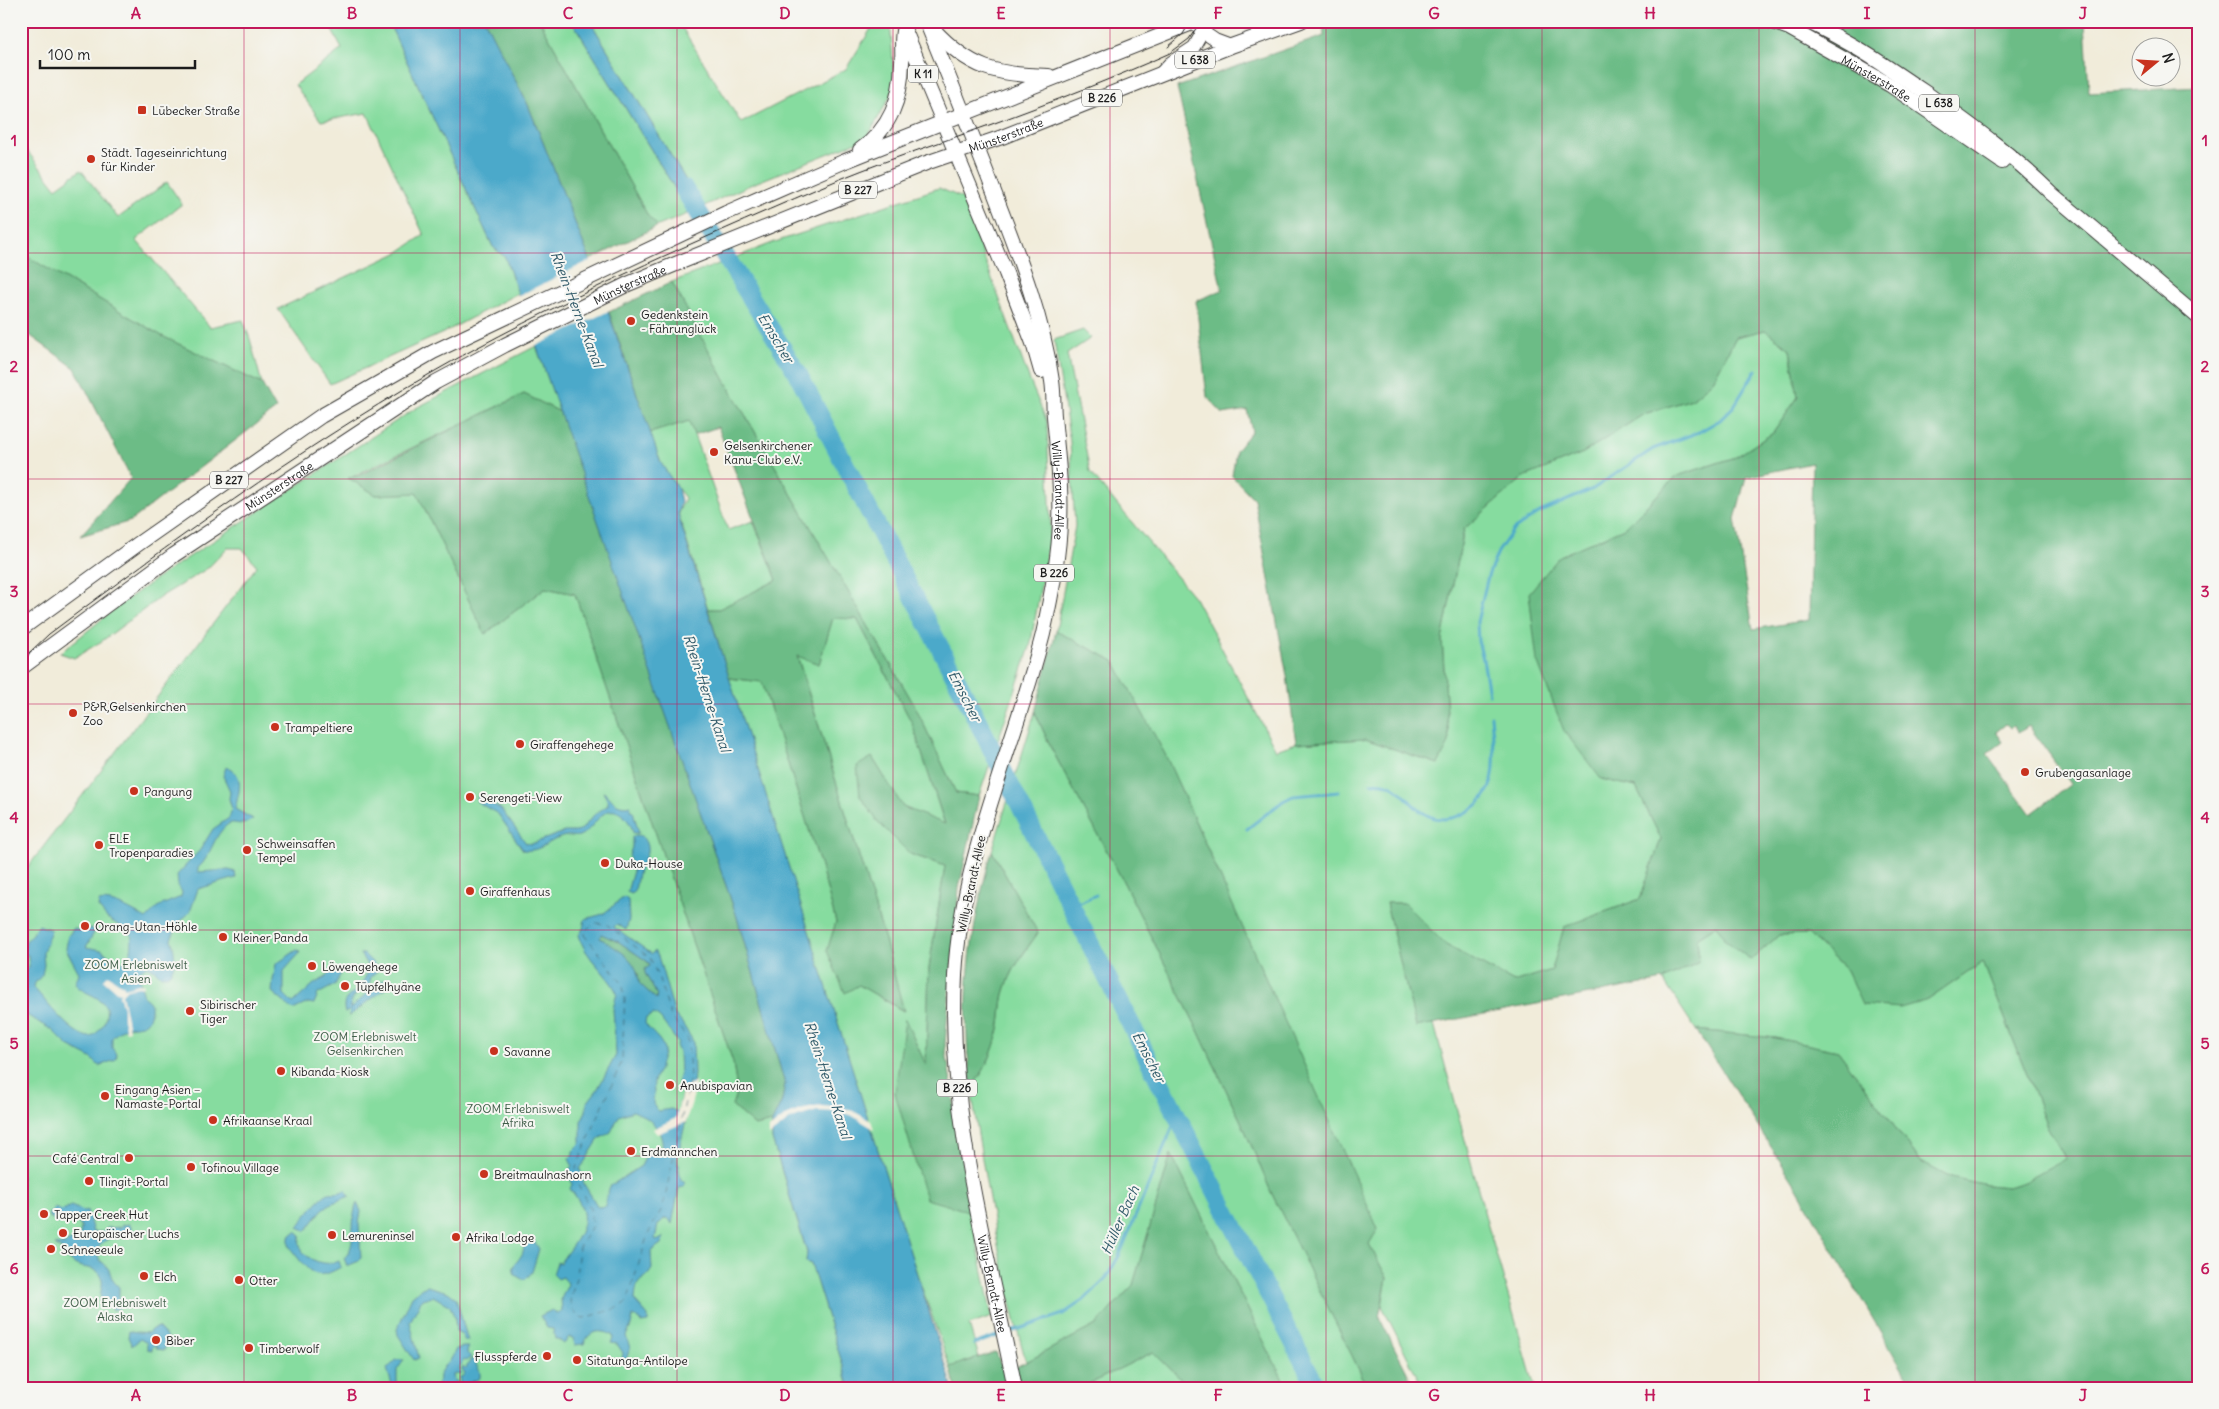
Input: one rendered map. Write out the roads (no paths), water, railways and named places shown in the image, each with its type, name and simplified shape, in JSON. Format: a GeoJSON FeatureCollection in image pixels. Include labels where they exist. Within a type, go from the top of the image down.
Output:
{"type":"FeatureCollection","features":[{"type":"Feature","properties":{"kind":"main road"},"geometry":{"type":"LineString","coordinates":[[926,21],[943,40],[965,59],[986,69],[1027,76],[1058,76]]}},
{"type":"Feature","properties":{"kind":"main road","name":"Willy-Brandt-Allee"},"geometry":{"type":"LineString","coordinates":[[926,21],[1025,273],[1033,299],[1053,385],[1058,457],[1060,522],[1051,595],[1043,634],[976,850],[963,909],[955,970],[953,1037],[959,1106],[967,1160],[1014,1388]]}},
{"type":"Feature","properties":{"kind":"main road"},"geometry":{"type":"LineString","coordinates":[[1166,32],[1177,21]]}},
{"type":"Feature","properties":{"kind":"main road","name":"Münsterstraße"},"geometry":{"type":"LineString","coordinates":[[21,668],[174,555],[436,382],[505,345],[628,284],[683,261],[926,163],[976,147],[1231,46],[1301,21]]}},
{"type":"Feature","properties":{"kind":"main road","name":"Münsterstraße"},"geometry":{"type":"LineString","coordinates":[[1770,21],[1789,28],[1890,85],[2052,194]]}},
{"type":"Feature","properties":{"kind":"main road","name":"Münsterstraße"},"geometry":{"type":"LineString","coordinates":[[1806,21],[1865,52],[1954,113],[2036,178],[2052,194],[2198,317]]}},
{"type":"Feature","properties":{"kind":"main road"},"geometry":{"type":"LineString","coordinates":[[843,162],[870,143],[884,126],[896,105],[900,90],[902,24]]}},
{"type":"Feature","properties":{"kind":"main road","name":"Willy-Brandt-Allee"},"geometry":{"type":"LineString","coordinates":[[902,24],[1034,343],[1054,414]]}},
{"type":"Feature","properties":{"kind":"main road"},"geometry":{"type":"LineString","coordinates":[[1198,24],[1216,40],[1231,46]]}},
{"type":"Feature","properties":{"kind":"main road","name":"Münsterstraße"},"geometry":{"type":"LineString","coordinates":[[21,629],[169,522],[321,416],[433,352],[495,324],[618,263],[843,162],[1166,32],[1198,24]]}},
{"type":"Feature","properties":{"kind":"main road","name":"B 226"},"geometry":{"type":"LineString","coordinates":[[1159,75],[1170,62],[1194,47],[1198,24]]}},
{"type":"Feature","properties":{"kind":"water","name":"Rhein-Herne-Kanal"},"geometry":{"type":"Polygon","coordinates":[[[388,21],[485,21],[528,105],[590,260],[661,463],[678,489],[681,501],[678,513],[682,528],[953,1388],[850,1388],[811,1264],[806,1262],[807,1252],[772,1139],[772,1122],[782,1101],[785,1084],[736,914],[505,257],[493,247],[388,21]]]}},
{"type":"Feature","properties":{"kind":"water"},"geometry":{"type":"Polygon","coordinates":[[[572,21],[590,21],[702,207],[690,213],[572,21]]]}},
{"type":"Feature","properties":{"kind":"water"},"geometry":{"type":"Polygon","coordinates":[[[226,767],[232,770],[239,779],[240,784],[235,809],[253,819],[243,824],[231,823],[227,825],[198,868],[198,872],[229,870],[235,872],[236,878],[198,889],[190,912],[179,923],[171,939],[174,949],[174,962],[171,972],[161,976],[147,966],[138,972],[144,997],[151,1006],[150,1017],[144,1024],[126,1028],[116,1034],[112,1038],[112,1048],[117,1055],[115,1060],[99,1066],[91,1058],[68,1046],[52,1030],[28,1016],[21,1007],[21,976],[29,966],[28,955],[24,954],[26,941],[39,925],[51,930],[43,953],[44,965],[42,975],[35,983],[34,988],[76,1032],[91,1037],[103,1024],[106,1016],[106,1007],[99,999],[75,984],[79,973],[66,949],[68,936],[74,928],[79,931],[93,928],[94,933],[86,947],[102,950],[118,964],[126,960],[132,943],[131,933],[107,918],[98,907],[99,902],[104,901],[116,904],[146,919],[159,906],[181,897],[182,892],[178,886],[177,875],[200,850],[213,829],[229,818],[232,809],[229,799],[230,791],[223,776],[226,767]]]}},
{"type":"Feature","properties":{"kind":"water"},"geometry":{"type":"Polygon","coordinates":[[[603,792],[617,804],[623,806],[631,805],[630,810],[633,811],[639,833],[633,833],[629,822],[621,814],[609,811],[604,813],[586,832],[579,836],[566,836],[535,850],[523,850],[498,814],[477,802],[478,795],[501,809],[526,843],[531,844],[564,832],[576,832],[582,829],[594,815],[608,805],[603,792]]]}},
{"type":"Feature","properties":{"kind":"water"},"geometry":{"type":"Polygon","coordinates":[[[636,835],[642,836],[647,851],[632,894],[627,892],[633,871],[629,856],[632,847],[632,837],[636,835]]]}},
{"type":"Feature","properties":{"kind":"water"},"geometry":{"type":"Polygon","coordinates":[[[624,897],[628,900],[629,920],[626,930],[617,924],[614,927],[652,954],[654,951],[658,956],[675,1015],[693,1041],[694,1073],[692,1094],[677,1159],[681,1180],[685,1183],[684,1187],[679,1188],[672,1224],[669,1219],[665,1218],[658,1225],[655,1239],[659,1240],[664,1237],[661,1244],[651,1251],[652,1269],[638,1283],[635,1301],[648,1316],[648,1322],[641,1323],[638,1318],[633,1316],[626,1336],[630,1348],[626,1360],[622,1359],[623,1353],[617,1344],[611,1343],[612,1335],[595,1332],[589,1336],[584,1344],[575,1345],[573,1338],[569,1337],[564,1344],[555,1339],[553,1329],[547,1328],[540,1316],[552,1310],[558,1314],[562,1311],[561,1299],[568,1284],[563,1277],[558,1279],[553,1274],[557,1262],[560,1263],[578,1236],[583,1219],[578,1200],[570,1189],[572,1184],[569,1171],[572,1165],[569,1159],[573,1155],[573,1151],[581,1143],[581,1121],[586,1111],[587,1103],[597,1090],[616,1055],[613,1009],[617,993],[586,951],[579,935],[583,929],[585,919],[603,914],[624,897]],[[601,934],[600,938],[631,961],[638,974],[639,983],[656,999],[657,995],[645,973],[645,969],[650,966],[648,962],[619,942],[601,934]],[[654,1014],[646,1018],[645,1023],[661,1042],[664,1049],[660,1069],[654,1083],[653,1104],[659,1111],[671,1109],[678,1112],[683,1088],[679,1088],[679,1052],[676,1046],[678,1043],[660,1018],[654,1014]],[[633,1111],[619,1116],[611,1132],[599,1139],[580,1169],[584,1184],[598,1207],[606,1206],[606,1198],[610,1186],[641,1166],[647,1154],[653,1152],[662,1154],[662,1139],[652,1122],[633,1111]]]}},
{"type":"Feature","properties":{"kind":"water"},"geometry":{"type":"Polygon","coordinates":[[[297,950],[300,951],[299,954],[284,971],[284,994],[293,1003],[315,983],[325,978],[334,967],[341,973],[335,985],[318,994],[314,1004],[308,1003],[293,1010],[272,992],[276,964],[297,950]]]}},
{"type":"Feature","properties":{"kind":"water"},"geometry":{"type":"Polygon","coordinates":[[[360,954],[364,954],[376,966],[376,973],[371,977],[369,985],[353,998],[350,1009],[381,981],[387,979],[389,986],[349,1016],[350,1010],[345,1013],[346,999],[359,987],[369,968],[360,954]]]}},
{"type":"Feature","properties":{"kind":"water"},"geometry":{"type":"Polygon","coordinates":[[[345,1190],[350,1196],[330,1204],[322,1210],[306,1231],[298,1227],[321,1198],[329,1193],[345,1190]]]}},
{"type":"Feature","properties":{"kind":"water"},"geometry":{"type":"Polygon","coordinates":[[[357,1203],[361,1211],[359,1224],[361,1258],[359,1261],[347,1266],[344,1258],[351,1247],[357,1203]]]}},
{"type":"Feature","properties":{"kind":"water"},"geometry":{"type":"Polygon","coordinates":[[[71,1206],[83,1211],[87,1210],[93,1232],[104,1232],[107,1228],[130,1224],[133,1232],[123,1237],[120,1235],[107,1239],[98,1249],[100,1259],[109,1269],[113,1281],[119,1287],[119,1308],[113,1310],[112,1307],[101,1300],[102,1280],[99,1273],[74,1264],[64,1255],[64,1251],[55,1245],[65,1244],[80,1236],[81,1227],[77,1221],[70,1220],[58,1223],[48,1216],[55,1207],[61,1211],[71,1206]]]}},
{"type":"Feature","properties":{"kind":"water"},"geometry":{"type":"Polygon","coordinates":[[[296,1231],[301,1235],[301,1249],[305,1254],[317,1262],[332,1263],[339,1261],[341,1267],[322,1274],[317,1274],[308,1269],[289,1245],[289,1237],[296,1231]]]}},
{"type":"Feature","properties":{"kind":"water"},"geometry":{"type":"Polygon","coordinates":[[[528,1241],[534,1241],[539,1249],[532,1272],[526,1279],[522,1279],[515,1275],[514,1267],[528,1241]]]}},
{"type":"Feature","properties":{"kind":"water"},"geometry":{"type":"Polygon","coordinates":[[[427,1286],[448,1292],[456,1298],[468,1341],[465,1341],[462,1335],[456,1332],[455,1319],[450,1306],[433,1296],[422,1299],[410,1322],[419,1358],[414,1360],[398,1335],[397,1329],[412,1296],[427,1286]]]}},
{"type":"Feature","properties":{"kind":"water","name":"Biber"},"geometry":{"type":"Polygon","coordinates":[[[158,1327],[171,1341],[171,1344],[167,1344],[164,1350],[157,1349],[156,1345],[152,1347],[152,1350],[147,1349],[147,1343],[140,1339],[132,1346],[128,1337],[129,1331],[148,1333],[158,1327]]]}},
{"type":"Feature","properties":{"kind":"water"},"geometry":{"type":"Polygon","coordinates":[[[468,1347],[467,1353],[471,1357],[466,1361],[464,1360],[458,1370],[461,1373],[453,1375],[454,1381],[457,1381],[457,1388],[438,1388],[439,1375],[444,1366],[450,1361],[456,1349],[468,1347]]]}},
{"type":"Feature","properties":{"kind":"water"},"geometry":{"type":"Polygon","coordinates":[[[471,1359],[474,1360],[480,1372],[480,1378],[460,1387],[460,1377],[465,1372],[462,1370],[463,1367],[466,1368],[471,1359]]]}},
{"type":"Feature","properties":{"kind":"water"},"geometry":{"type":"Polygon","coordinates":[[[396,1360],[404,1360],[397,1370],[397,1388],[388,1388],[392,1385],[387,1369],[396,1360]]]}},
{"type":"Feature","properties":{"kind":"waterway","name":"Emscher"},"geometry":{"type":"LineString","coordinates":[[684,189],[798,374],[959,684],[1317,1388]]}},
{"type":"Feature","properties":{"kind":"waterway"},"geometry":{"type":"LineString","coordinates":[[1489,694],[1478,641],[1477,622],[1488,576],[1498,552],[1513,530],[1540,512],[1593,489],[1653,449],[1699,432],[1720,420],[1734,406],[1756,370]]}},
{"type":"Feature","properties":{"kind":"waterway"},"geometry":{"type":"LineString","coordinates":[[1371,783],[1390,785],[1403,794],[1421,812],[1433,818],[1446,819],[1463,814],[1476,806],[1485,796],[1491,784],[1494,772],[1491,716]]}},
{"type":"Feature","properties":{"kind":"waterway"},"geometry":{"type":"LineString","coordinates":[[1247,829],[1283,801],[1293,796],[1339,792]]}},
{"type":"Feature","properties":{"kind":"waterway"},"geometry":{"type":"LineString","coordinates":[[1071,906],[1096,895]]}},
{"type":"Feature","properties":{"kind":"waterway","name":"Hüller Bach"},"geometry":{"type":"LineString","coordinates":[[1008,1333],[1063,1314],[1084,1300],[1105,1280],[1119,1256],[1177,1116]]}},
{"type":"Feature","properties":{"kind":"waterway","name":"Hüller Bach"},"geometry":{"type":"LineString","coordinates":[[974,1344],[1000,1335]]}},
{"type":"Feature","properties":{"kind":"tram line"},"geometry":{"type":"LineString","coordinates":[[1168,47],[1183,34],[1191,21]]}},
{"type":"Feature","properties":{"kind":"tram line"},"geometry":{"type":"LineString","coordinates":[[21,668],[30,652],[49,634],[235,499],[379,404],[475,349],[523,323],[621,276],[840,179],[1059,99],[1170,53],[1189,39],[1201,21]]}},
{"type":"Feature","properties":{"kind":"place","name":"Lübecker Straße"},"geometry":{"type":"Point","coordinates":[142,110]}},
{"type":"Feature","properties":{"kind":"place","name":"Städt. Tageseinrichtung für Kinder"},"geometry":{"type":"Point","coordinates":[91,159]}},
{"type":"Feature","properties":{"kind":"place","name":"Gedenkstein - Fährunglück"},"geometry":{"type":"Point","coordinates":[631,321]}},
{"type":"Feature","properties":{"kind":"place","name":"Gelsenkirchener Kanu-Club e.V."},"geometry":{"type":"Point","coordinates":[714,452]}},
{"type":"Feature","properties":{"kind":"place","name":"P&R,Gelsenkirchen Zoo"},"geometry":{"type":"Point","coordinates":[73,713]}},
{"type":"Feature","properties":{"kind":"place","name":"Trampeltiere"},"geometry":{"type":"Point","coordinates":[275,727]}},
{"type":"Feature","properties":{"kind":"place","name":"Giraffengehege"},"geometry":{"type":"Point","coordinates":[520,744]}},
{"type":"Feature","properties":{"kind":"place","name":"Grubengasanlage"},"geometry":{"type":"Point","coordinates":[2025,772]}},
{"type":"Feature","properties":{"kind":"place","name":"Pangung"},"geometry":{"type":"Point","coordinates":[134,791]}},
{"type":"Feature","properties":{"kind":"place","name":"Serengeti-View"},"geometry":{"type":"Point","coordinates":[470,797]}},
{"type":"Feature","properties":{"kind":"place","name":"ELE Tropenparadies"},"geometry":{"type":"Point","coordinates":[99,845]}},
{"type":"Feature","properties":{"kind":"place","name":"Schweinsaffen Tempel"},"geometry":{"type":"Point","coordinates":[247,850]}},
{"type":"Feature","properties":{"kind":"place","name":"Duka-House"},"geometry":{"type":"Point","coordinates":[605,863]}},
{"type":"Feature","properties":{"kind":"place","name":"Giraffenhaus"},"geometry":{"type":"Point","coordinates":[470,891]}},
{"type":"Feature","properties":{"kind":"place","name":"Orang-Utan-Höhle"},"geometry":{"type":"Point","coordinates":[85,926]}},
{"type":"Feature","properties":{"kind":"place","name":"Kleiner Panda"},"geometry":{"type":"Point","coordinates":[223,937]}},
{"type":"Feature","properties":{"kind":"place","name":"Löwengehege"},"geometry":{"type":"Point","coordinates":[312,966]}},
{"type":"Feature","properties":{"kind":"place","name":"Tüpfelhyäne"},"geometry":{"type":"Point","coordinates":[345,986]}},
{"type":"Feature","properties":{"kind":"place","name":"Sibirischer Tiger"},"geometry":{"type":"Point","coordinates":[190,1011]}},
{"type":"Feature","properties":{"kind":"place","name":"Savanne"},"geometry":{"type":"Point","coordinates":[494,1051]}},
{"type":"Feature","properties":{"kind":"place","name":"Kibanda-Kiosk"},"geometry":{"type":"Point","coordinates":[281,1071]}},
{"type":"Feature","properties":{"kind":"place","name":"Anubispavian"},"geometry":{"type":"Point","coordinates":[670,1085]}},
{"type":"Feature","properties":{"kind":"place","name":"Eingang Asien – Namaste-Portal"},"geometry":{"type":"Point","coordinates":[105,1096]}},
{"type":"Feature","properties":{"kind":"place","name":"Afrikaanse Kraal"},"geometry":{"type":"Point","coordinates":[213,1120]}},
{"type":"Feature","properties":{"kind":"place","name":"Erdmännchen"},"geometry":{"type":"Point","coordinates":[631,1151]}},
{"type":"Feature","properties":{"kind":"place","name":"Café Central"},"geometry":{"type":"Point","coordinates":[129,1158]}},
{"type":"Feature","properties":{"kind":"place","name":"Tofinou Village"},"geometry":{"type":"Point","coordinates":[191,1167]}},
{"type":"Feature","properties":{"kind":"place","name":"Breitmaulnashorn"},"geometry":{"type":"Point","coordinates":[484,1174]}},
{"type":"Feature","properties":{"kind":"place","name":"Tlingit-Portal"},"geometry":{"type":"Point","coordinates":[89,1181]}},
{"type":"Feature","properties":{"kind":"place","name":"Tapper Creek Hut"},"geometry":{"type":"Point","coordinates":[44,1214]}},
{"type":"Feature","properties":{"kind":"place","name":"Europäischer Luchs"},"geometry":{"type":"Point","coordinates":[63,1233]}},
{"type":"Feature","properties":{"kind":"place","name":"Lemureninsel"},"geometry":{"type":"Point","coordinates":[332,1235]}},
{"type":"Feature","properties":{"kind":"place","name":"Afrika Lodge"},"geometry":{"type":"Point","coordinates":[456,1237]}},
{"type":"Feature","properties":{"kind":"place","name":"Schneeeule"},"geometry":{"type":"Point","coordinates":[51,1249]}},
{"type":"Feature","properties":{"kind":"place","name":"Elch"},"geometry":{"type":"Point","coordinates":[144,1276]}},
{"type":"Feature","properties":{"kind":"place","name":"Otter"},"geometry":{"type":"Point","coordinates":[239,1280]}},
{"type":"Feature","properties":{"kind":"place","name":"Biber"},"geometry":{"type":"Point","coordinates":[156,1340]}},
{"type":"Feature","properties":{"kind":"place","name":"Timberwolf"},"geometry":{"type":"Point","coordinates":[249,1348]}},
{"type":"Feature","properties":{"kind":"place","name":"Flusspferde"},"geometry":{"type":"Point","coordinates":[547,1356]}},
{"type":"Feature","properties":{"kind":"place","name":"Sitatunga-Antilope"},"geometry":{"type":"Point","coordinates":[577,1360]}},
{"type":"Feature","properties":{"kind":"park label","name":"ZOOM Erlebniswelt Asien"},"geometry":{"type":"Point","coordinates":[136,971]}},
{"type":"Feature","properties":{"kind":"park label","name":"ZOOM Erlebniswelt Gelsenkirchen"},"geometry":{"type":"Point","coordinates":[365,1043]}},
{"type":"Feature","properties":{"kind":"park label","name":"ZOOM Erlebniswelt Afrika"},"geometry":{"type":"Point","coordinates":[518,1115]}},
{"type":"Feature","properties":{"kind":"park label","name":"ZOOM Erlebniswelt Alaska"},"geometry":{"type":"Point","coordinates":[115,1309]}}]}
